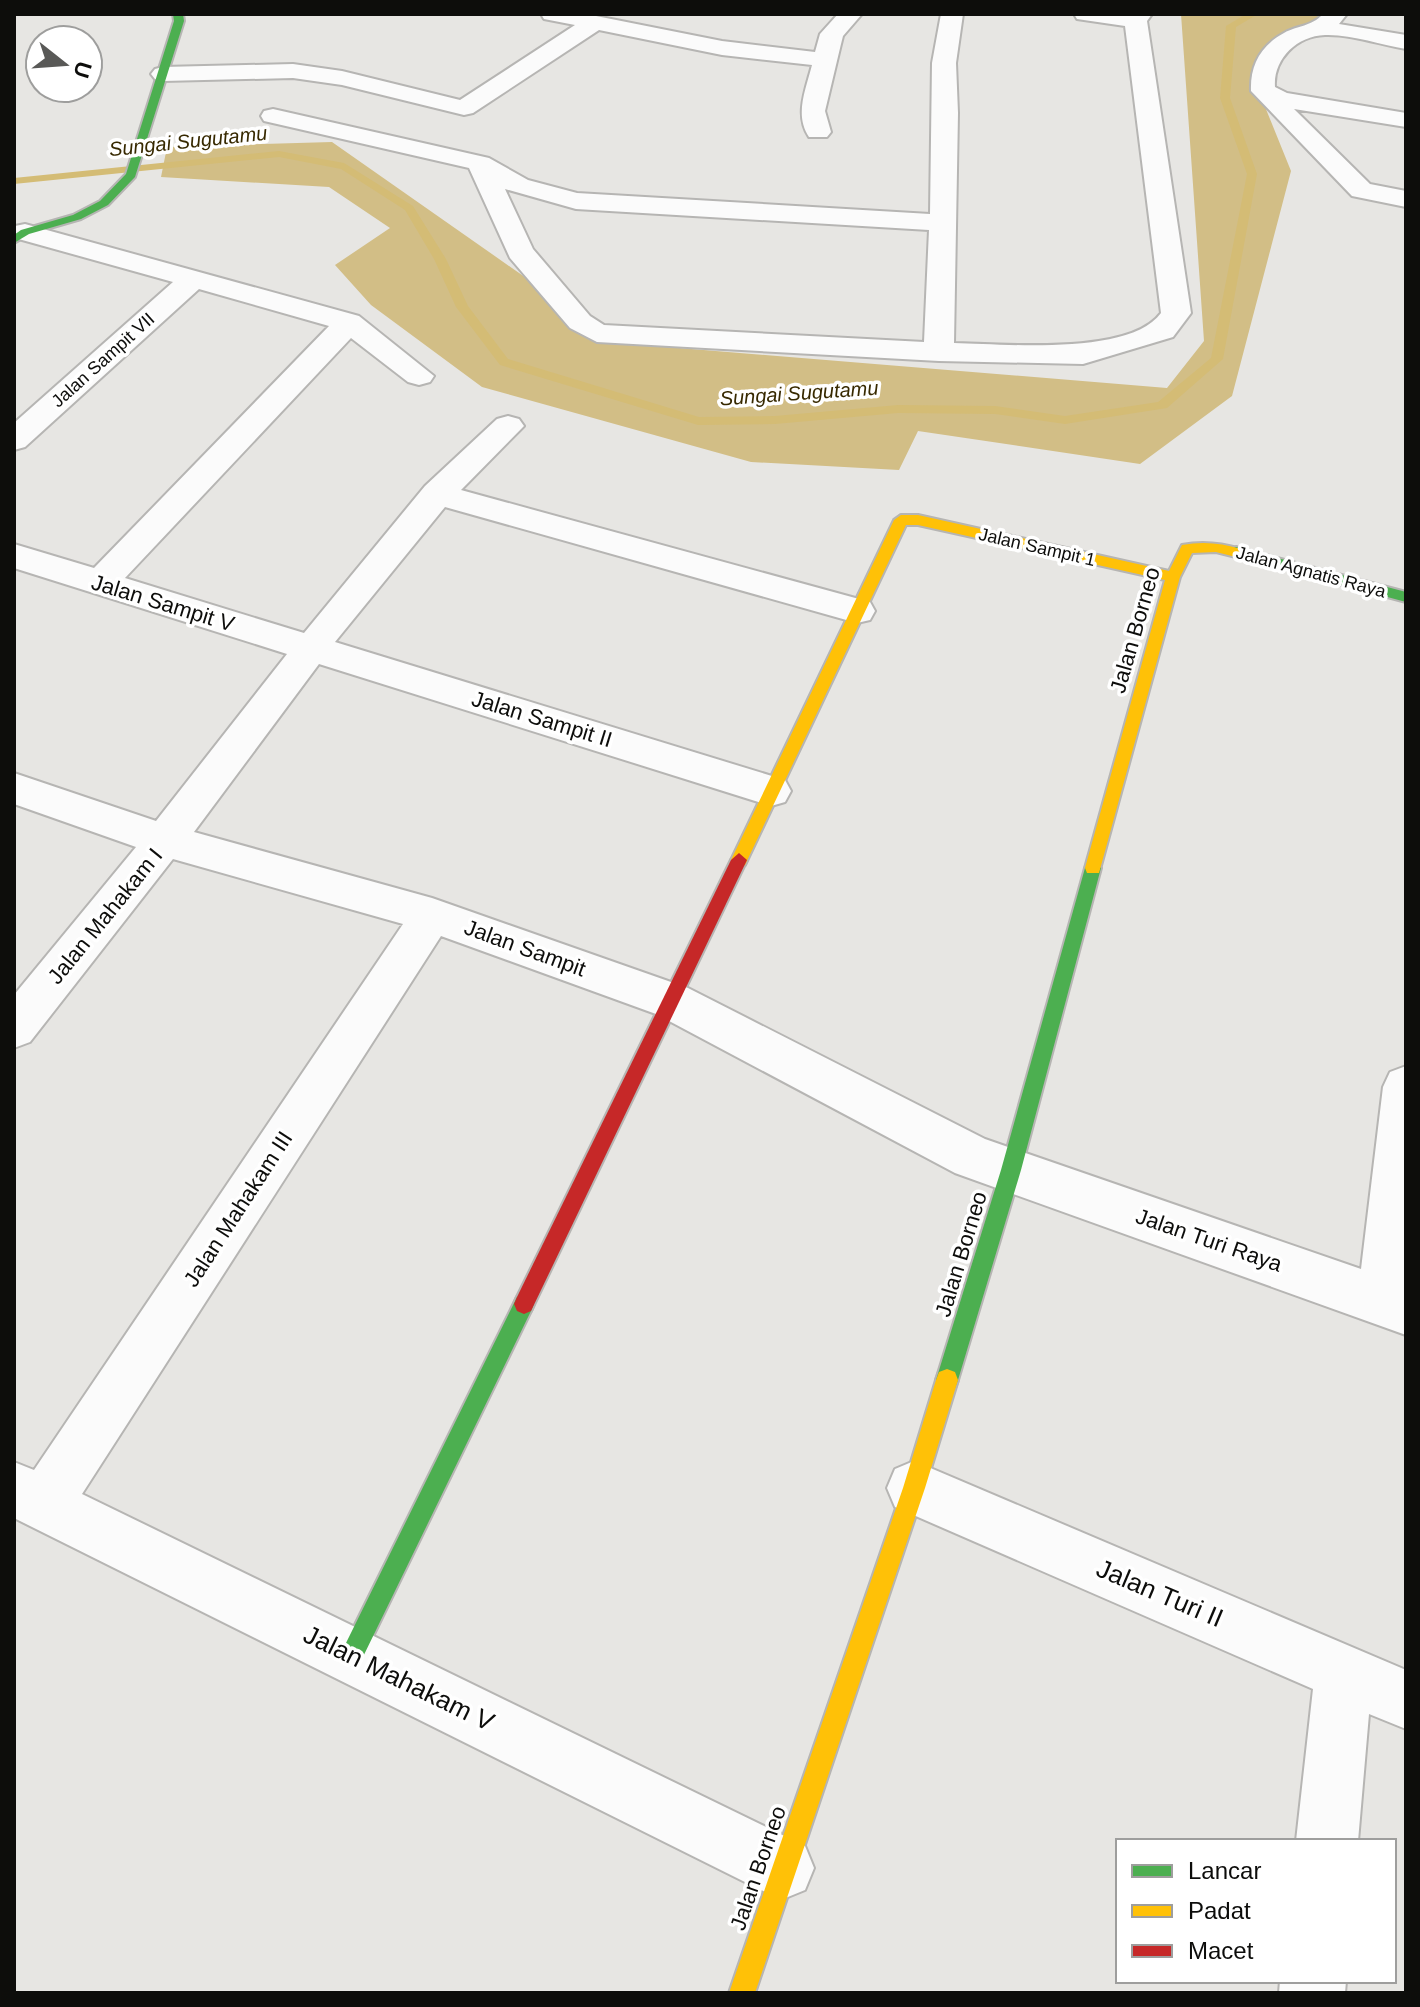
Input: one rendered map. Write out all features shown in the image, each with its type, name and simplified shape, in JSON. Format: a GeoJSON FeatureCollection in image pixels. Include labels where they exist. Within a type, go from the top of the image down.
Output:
{"type":"FeatureCollection","features":[{"type":"Feature","properties":{"kind":"street"},"geometry":{"type":"LineString","coordinates":[[19,236],[77,217],[104,203],[131,175],[179,21],[178,14]]}},
{"type":"Feature","properties":{"kind":"street"},"geometry":{"type":"LineString","coordinates":[[552,14],[610,21],[722,48],[826,60]]}},
{"type":"Feature","properties":{"kind":"street"},"geometry":{"type":"LineString","coordinates":[[818,132],[813,111],[832,34],[851,14]]}},
{"type":"Feature","properties":{"kind":"street"},"geometry":{"type":"LineString","coordinates":[[939,352],[944,63],[952,14]]}},
{"type":"Feature","properties":{"kind":"street"},"geometry":{"type":"LineString","coordinates":[[273,116],[480,163],[519,186],[580,322],[597,333],[939,352],[1083,355],[1163,331],[1176,313],[1139,18],[1085,14]]}},
{"type":"Feature","properties":{"kind":"street"},"geometry":{"type":"LineString","coordinates":[[163,74],[293,71],[342,78],[464,108],[610,21]]}},
{"type":"Feature","properties":{"kind":"street"},"geometry":{"type":"LineString","coordinates":[[1406,42],[1330,21],[1292,38],[1271,54],[1262,72],[1263,91],[1361,190],[1406,199]]}},
{"type":"Feature","properties":{"kind":"street"},"geometry":{"type":"LineString","coordinates":[[1263,91],[1281,99],[1406,120]]}},
{"type":"Feature","properties":{"kind":"street"},"geometry":{"type":"LineString","coordinates":[[480,163],[536,224]]}},
{"type":"Feature","properties":{"kind":"street"},"geometry":{"type":"LineString","coordinates":[[536,224],[576,201],[943,223]]}},
{"type":"Feature","properties":{"kind":"street"},"geometry":{"type":"LineString","coordinates":[[19,236],[349,322],[419,376]]}},
{"type":"Feature","properties":{"kind":"street","name":"Jalan Sampit VII"},"geometry":{"type":"LineString","coordinates":[[14,440],[192,280]]}},
{"type":"Feature","properties":{"kind":"street"},"geometry":{"type":"LineString","coordinates":[[99,584],[349,322]]}},
{"type":"Feature","properties":{"kind":"street","name":"Jalan Mahakam I"},"geometry":{"type":"LineString","coordinates":[[14,1028],[166,841],[313,647],[437,494],[508,426]]}},
{"type":"Feature","properties":{"kind":"street"},"geometry":{"type":"LineString","coordinates":[[352,1655],[672,1001],[857,611],[437,494]]}},
{"type":"Feature","properties":{"kind":"street","name":"Jalan Sampit 1"},"geometry":{"type":"LineString","coordinates":[[857,611],[901,520],[918,520],[1173,577]]}},
{"type":"Feature","properties":{"kind":"street","name":"Jalan Borneo"},"geometry":{"type":"LineString","coordinates":[[742,1993],[914,1488],[1011,1170],[1173,577],[1187,548],[1216,547]]}},
{"type":"Feature","properties":{"kind":"street","name":"Jalan Agnatis Raya"},"geometry":{"type":"LineString","coordinates":[[1216,547],[1406,597]]}},
{"type":"Feature","properties":{"kind":"street","name":"Jalan Sampit V"},"geometry":{"type":"LineString","coordinates":[[14,556],[313,647]]}},
{"type":"Feature","properties":{"kind":"street","name":"Jalan Sampit II"},"geometry":{"type":"LineString","coordinates":[[313,647],[771,791]]}},
{"type":"Feature","properties":{"kind":"street","name":"Jalan Sampit"},"geometry":{"type":"LineString","coordinates":[[14,788],[166,841],[432,915],[672,1001],[972,1157],[1011,1170]]}},
{"type":"Feature","properties":{"kind":"street","name":"Jalan Mahakam III"},"geometry":{"type":"LineString","coordinates":[[29,1497],[432,915]]}},
{"type":"Feature","properties":{"kind":"street"},"geometry":{"type":"LineString","coordinates":[[1394,1305],[1406,1087]]}},
{"type":"Feature","properties":{"kind":"street","name":"Jalan Turi Raya"},"geometry":{"type":"LineString","coordinates":[[1011,1170],[1394,1305]]}},
{"type":"Feature","properties":{"kind":"street","name":"Jalan Turi II"},"geometry":{"type":"LineString","coordinates":[[914,1488],[1406,1700]]}},
{"type":"Feature","properties":{"kind":"street","name":"Jalan Mahakam V"},"geometry":{"type":"LineString","coordinates":[[29,1497],[783,1868]]}},
{"type":"Feature","properties":{"kind":"street"},"geometry":{"type":"LineString","coordinates":[[1327,1839],[1344,1672]]}},
{"type":"Feature","properties":{"kind":"shaded area"},"geometry":{"type":"Polygon","coordinates":[[[1181,14],[1341,14],[1286,40],[1257,87],[1291,171],[1232,396],[1140,464],[918,431],[899,470],[751,462],[482,387],[371,305],[335,265],[390,228],[329,187],[161,177],[167,147],[332,142],[619,343],[1167,388],[1204,341],[1181,14]]]}},
{"type":"Feature","properties":{"kind":"waterway","name":"Sungai Sugutamu"},"geometry":{"type":"LineString","coordinates":[[14,181],[279,154],[344,166],[409,208],[440,259],[462,307],[504,362],[698,421],[775,420],[898,409],[995,410],[1065,420],[1162,405],[1217,359],[1252,174],[1225,98],[1231,26],[1253,14]]}},
{"type":"Feature","properties":{"kind":"traffic: fast"},"geometry":{"type":"LineString","coordinates":[[14,240],[25,232],[77,217],[104,203],[131,175],[179,21],[178,14]]}},
{"type":"Feature","properties":{"kind":"traffic: fast"},"geometry":{"type":"LineString","coordinates":[[1236,552],[1406,597]]}},
{"type":"Feature","properties":{"kind":"traffic: fast"},"geometry":{"type":"LineString","coordinates":[[947,1380],[1011,1170],[1093,868]]}},
{"type":"Feature","properties":{"kind":"traffic: fast"},"geometry":{"type":"LineString","coordinates":[[352,1655],[524,1304]]}},
{"type":"Feature","properties":{"kind":"traffic: slow"},"geometry":{"type":"LineString","coordinates":[[739,860],[901,520],[918,520],[1173,577]]}},
{"type":"Feature","properties":{"kind":"traffic: slow"},"geometry":{"type":"LineString","coordinates":[[1093,868],[1173,577],[1187,548],[1216,547],[1236,552]]}},
{"type":"Feature","properties":{"kind":"traffic: slow"},"geometry":{"type":"LineString","coordinates":[[742,1993],[914,1488],[947,1380]]}},
{"type":"Feature","properties":{"kind":"traffic: jam"},"geometry":{"type":"LineString","coordinates":[[524,1304],[739,860]]}}]}
